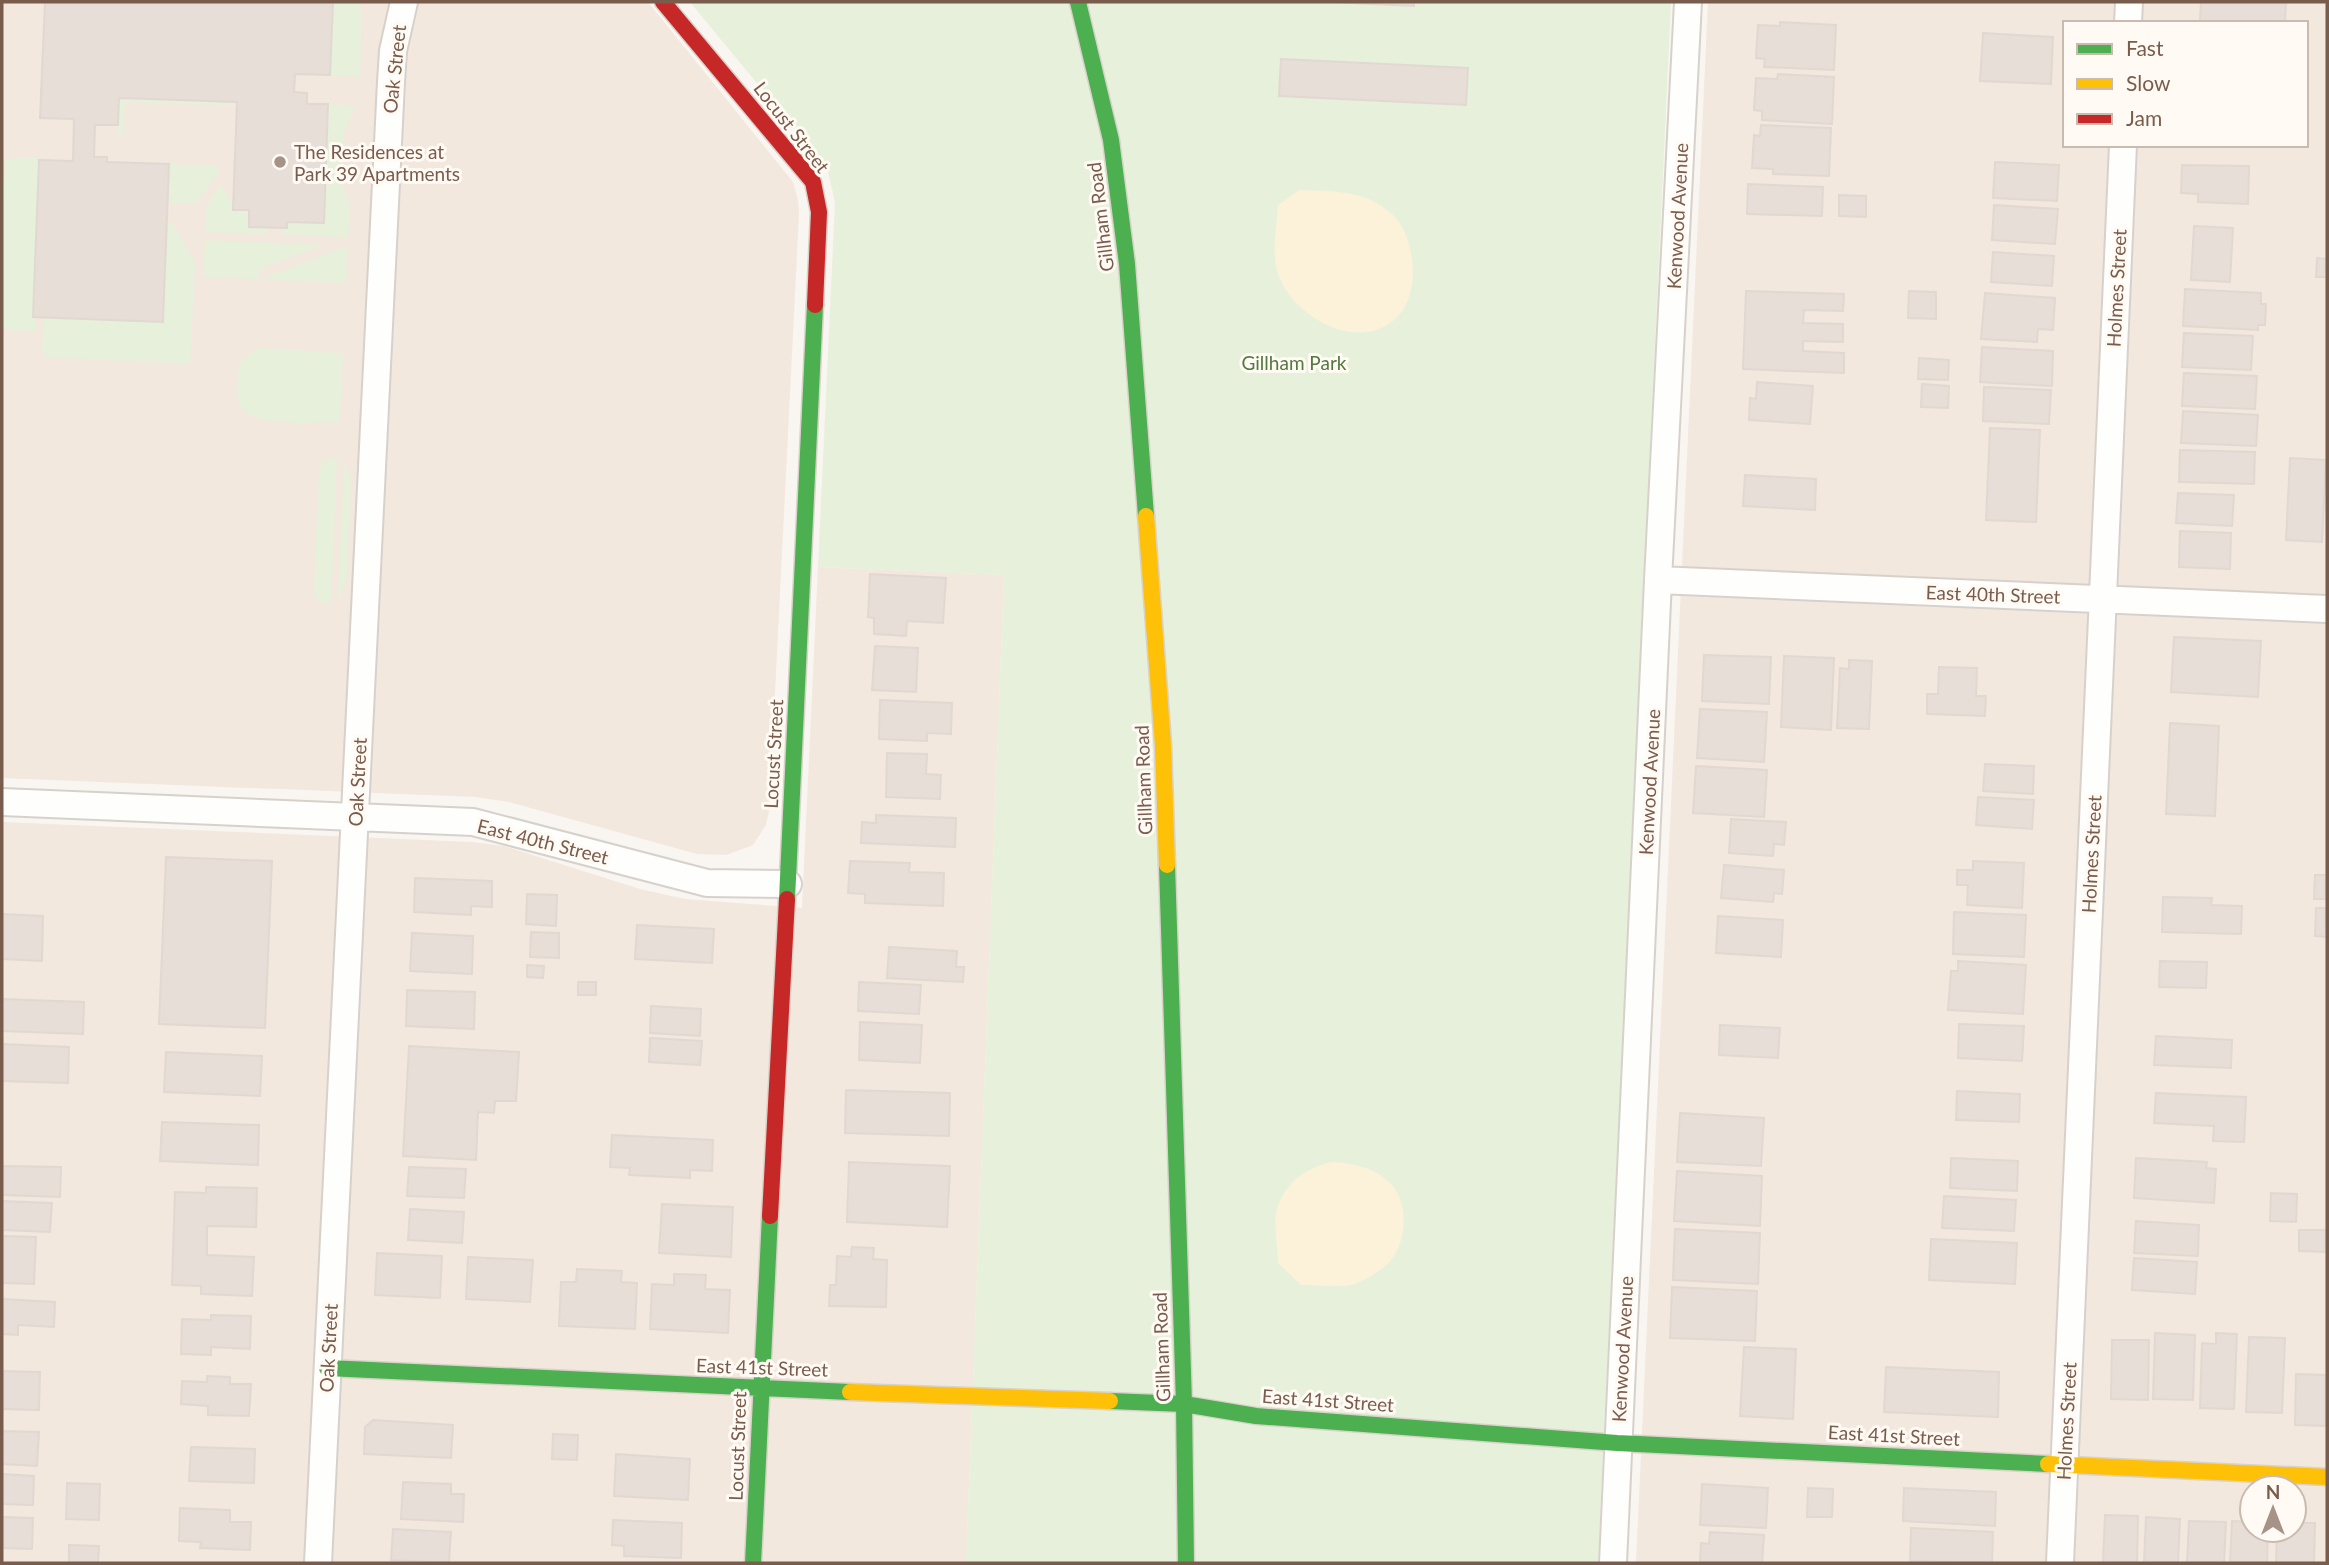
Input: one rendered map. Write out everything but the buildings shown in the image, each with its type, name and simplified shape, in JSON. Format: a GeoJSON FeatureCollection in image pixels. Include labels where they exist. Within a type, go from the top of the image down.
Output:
{"type":"FeatureCollection","features":[{"type":"Feature","properties":{"kind":"street","name":"Oak Street"},"geometry":{"type":"LineString","coordinates":[[318,1563],[391,82],[393,51],[404,2]]}},
{"type":"Feature","properties":{"kind":"street","name":"Locust Street"},"geometry":{"type":"LineString","coordinates":[[663,2],[813,182],[819,212],[788,884],[752,1563]]}},
{"type":"Feature","properties":{"kind":"street","name":"Gillham Road"},"geometry":{"type":"LineString","coordinates":[[1078,2],[1111,140],[1128,277],[1163,745],[1184,1404],[1186,1563]]}},
{"type":"Feature","properties":{"kind":"street","name":"Kenwood Avenue"},"geometry":{"type":"LineString","coordinates":[[1613,1563],[1658,580],[1688,2]]}},
{"type":"Feature","properties":{"kind":"street"},"geometry":{"type":"LineString","coordinates":[[2128,21],[2129,2]]}},
{"type":"Feature","properties":{"kind":"street","name":"Holmes Street"},"geometry":{"type":"LineString","coordinates":[[2060,1563],[2123,147]]}},
{"type":"Feature","properties":{"kind":"street","name":"East 40th Street"},"geometry":{"type":"LineString","coordinates":[[1658,580],[2327,609]]}},
{"type":"Feature","properties":{"kind":"street","name":"East 40th Street"},"geometry":{"type":"LineString","coordinates":[[2,803],[473,822],[707,883],[788,884]]}},
{"type":"Feature","properties":{"kind":"street","name":"East 41st Street"},"geometry":{"type":"LineString","coordinates":[[327,1368],[760,1389],[1184,1404],[1256,1416],[1618,1443],[2327,1477]]}},
{"type":"Feature","properties":{"kind":"shaded area"},"geometry":{"type":"Polygon","coordinates":[[[2,2],[648,2],[793,182],[798,200],[769,811],[766,825],[753,845],[726,855],[697,854],[509,802],[476,797],[2,778],[2,2]]]}},
{"type":"Feature","properties":{"kind":"shaded area"},"geometry":{"type":"Polygon","coordinates":[[[1708,2],[2327,2],[2327,1563],[1636,1563],[1708,2]]]}},
{"type":"Feature","properties":{"kind":"shaded area"},"geometry":{"type":"Polygon","coordinates":[[[818,567],[1004,575],[966,1563],[2,1563],[2,822],[472,842],[504,846],[640,889],[685,899],[802,908],[818,567]]]}},
{"type":"Feature","properties":{"kind":"green space"},"geometry":{"type":"Polygon","coordinates":[[[333,2],[362,2],[360,77],[330,75],[333,2]]]}},
{"type":"Feature","properties":{"kind":"green space","name":"Gillham Park"},"geometry":{"type":"Polygon","coordinates":[[[690,2],[1671,2],[1598,1563],[966,1563],[1004,575],[818,567],[835,202],[827,168],[690,2]]]}},
{"type":"Feature","properties":{"kind":"green space"},"geometry":{"type":"Polygon","coordinates":[[[119,98],[237,102],[237,106],[125,102],[123,135],[118,136],[119,98]]]}},
{"type":"Feature","properties":{"kind":"green space"},"geometry":{"type":"Polygon","coordinates":[[[328,104],[355,106],[344,133],[342,187],[350,205],[348,238],[281,234],[281,228],[287,228],[287,222],[324,223],[328,104]]]}},
{"type":"Feature","properties":{"kind":"green space"},"geometry":{"type":"Polygon","coordinates":[[[14,158],[39,158],[33,317],[35,331],[2,330],[5,161],[14,158]]]}},
{"type":"Feature","properties":{"kind":"green space"},"geometry":{"type":"Polygon","coordinates":[[[169,164],[215,166],[219,171],[196,204],[167,204],[169,164]]]}},
{"type":"Feature","properties":{"kind":"green space"},"geometry":{"type":"Polygon","coordinates":[[[221,184],[233,204],[233,209],[249,210],[249,227],[268,227],[268,234],[205,232],[206,207],[221,184]]]}},
{"type":"Feature","properties":{"kind":"green space"},"geometry":{"type":"Polygon","coordinates":[[[167,222],[172,222],[195,262],[190,364],[46,357],[42,351],[44,318],[163,322],[167,222]]]}},
{"type":"Feature","properties":{"kind":"green space"},"geometry":{"type":"Polygon","coordinates":[[[205,240],[324,245],[259,269],[259,279],[203,277],[205,240]]]}},
{"type":"Feature","properties":{"kind":"green space"},"geometry":{"type":"Polygon","coordinates":[[[348,246],[346,283],[268,280],[268,276],[348,246]]]}},
{"type":"Feature","properties":{"kind":"green space"},"geometry":{"type":"Polygon","coordinates":[[[261,348],[343,353],[340,422],[272,421],[248,414],[238,400],[238,375],[242,361],[261,348]]]}},
{"type":"Feature","properties":{"kind":"green space"},"geometry":{"type":"Polygon","coordinates":[[[337,459],[331,602],[323,603],[316,599],[314,591],[319,472],[324,460],[337,459]]]}},
{"type":"Feature","properties":{"kind":"green space"},"geometry":{"type":"Polygon","coordinates":[[[344,464],[351,477],[346,585],[338,598],[344,464]]]}},
{"type":"Feature","properties":{"kind":"sand"},"geometry":{"type":"Polygon","coordinates":[[[1299,190],[1364,197],[1385,208],[1401,225],[1410,248],[1413,274],[1408,300],[1394,320],[1379,329],[1362,333],[1344,331],[1310,315],[1285,289],[1278,274],[1275,257],[1278,205],[1299,190]]]}},
{"type":"Feature","properties":{"kind":"sand"},"geometry":{"type":"Polygon","coordinates":[[[1332,1162],[1369,1169],[1382,1176],[1395,1189],[1403,1208],[1401,1241],[1388,1264],[1355,1284],[1301,1285],[1278,1263],[1277,1209],[1286,1191],[1298,1177],[1332,1162]]]}},
{"type":"Feature","properties":{"kind":"traffic: fast"},"geometry":{"type":"LineString","coordinates":[[1078,2],[1111,140],[1127,264],[1146,516]]}},
{"type":"Feature","properties":{"kind":"traffic: fast"},"geometry":{"type":"LineString","coordinates":[[787,899],[815,305]]}},
{"type":"Feature","properties":{"kind":"traffic: fast"},"geometry":{"type":"LineString","coordinates":[[1167,865],[1184,1404],[1186,1563]]}},
{"type":"Feature","properties":{"kind":"traffic: fast"},"geometry":{"type":"LineString","coordinates":[[753,1563],[770,1216]]}},
{"type":"Feature","properties":{"kind":"traffic: fast"},"geometry":{"type":"LineString","coordinates":[[327,1368],[850,1392]]}},
{"type":"Feature","properties":{"kind":"traffic: fast"},"geometry":{"type":"LineString","coordinates":[[1110,1401],[1184,1404],[1256,1416],[1617,1443],[2048,1464]]}},
{"type":"Feature","properties":{"kind":"traffic: slow"},"geometry":{"type":"LineString","coordinates":[[1146,516],[1163,745],[1167,865]]}},
{"type":"Feature","properties":{"kind":"traffic: slow"},"geometry":{"type":"LineString","coordinates":[[850,1392],[1110,1401]]}},
{"type":"Feature","properties":{"kind":"traffic: slow"},"geometry":{"type":"LineString","coordinates":[[2048,1464],[2327,1477]]}},
{"type":"Feature","properties":{"kind":"traffic: jam"},"geometry":{"type":"LineString","coordinates":[[663,2],[813,182],[819,212],[815,305]]}},
{"type":"Feature","properties":{"kind":"traffic: jam"},"geometry":{"type":"LineString","coordinates":[[770,1216],[787,899]]}},
{"type":"Feature","properties":{"kind":"place","name":"The Residences at Park 39 Apartments"},"geometry":{"type":"Point","coordinates":[280,162]}}]}
